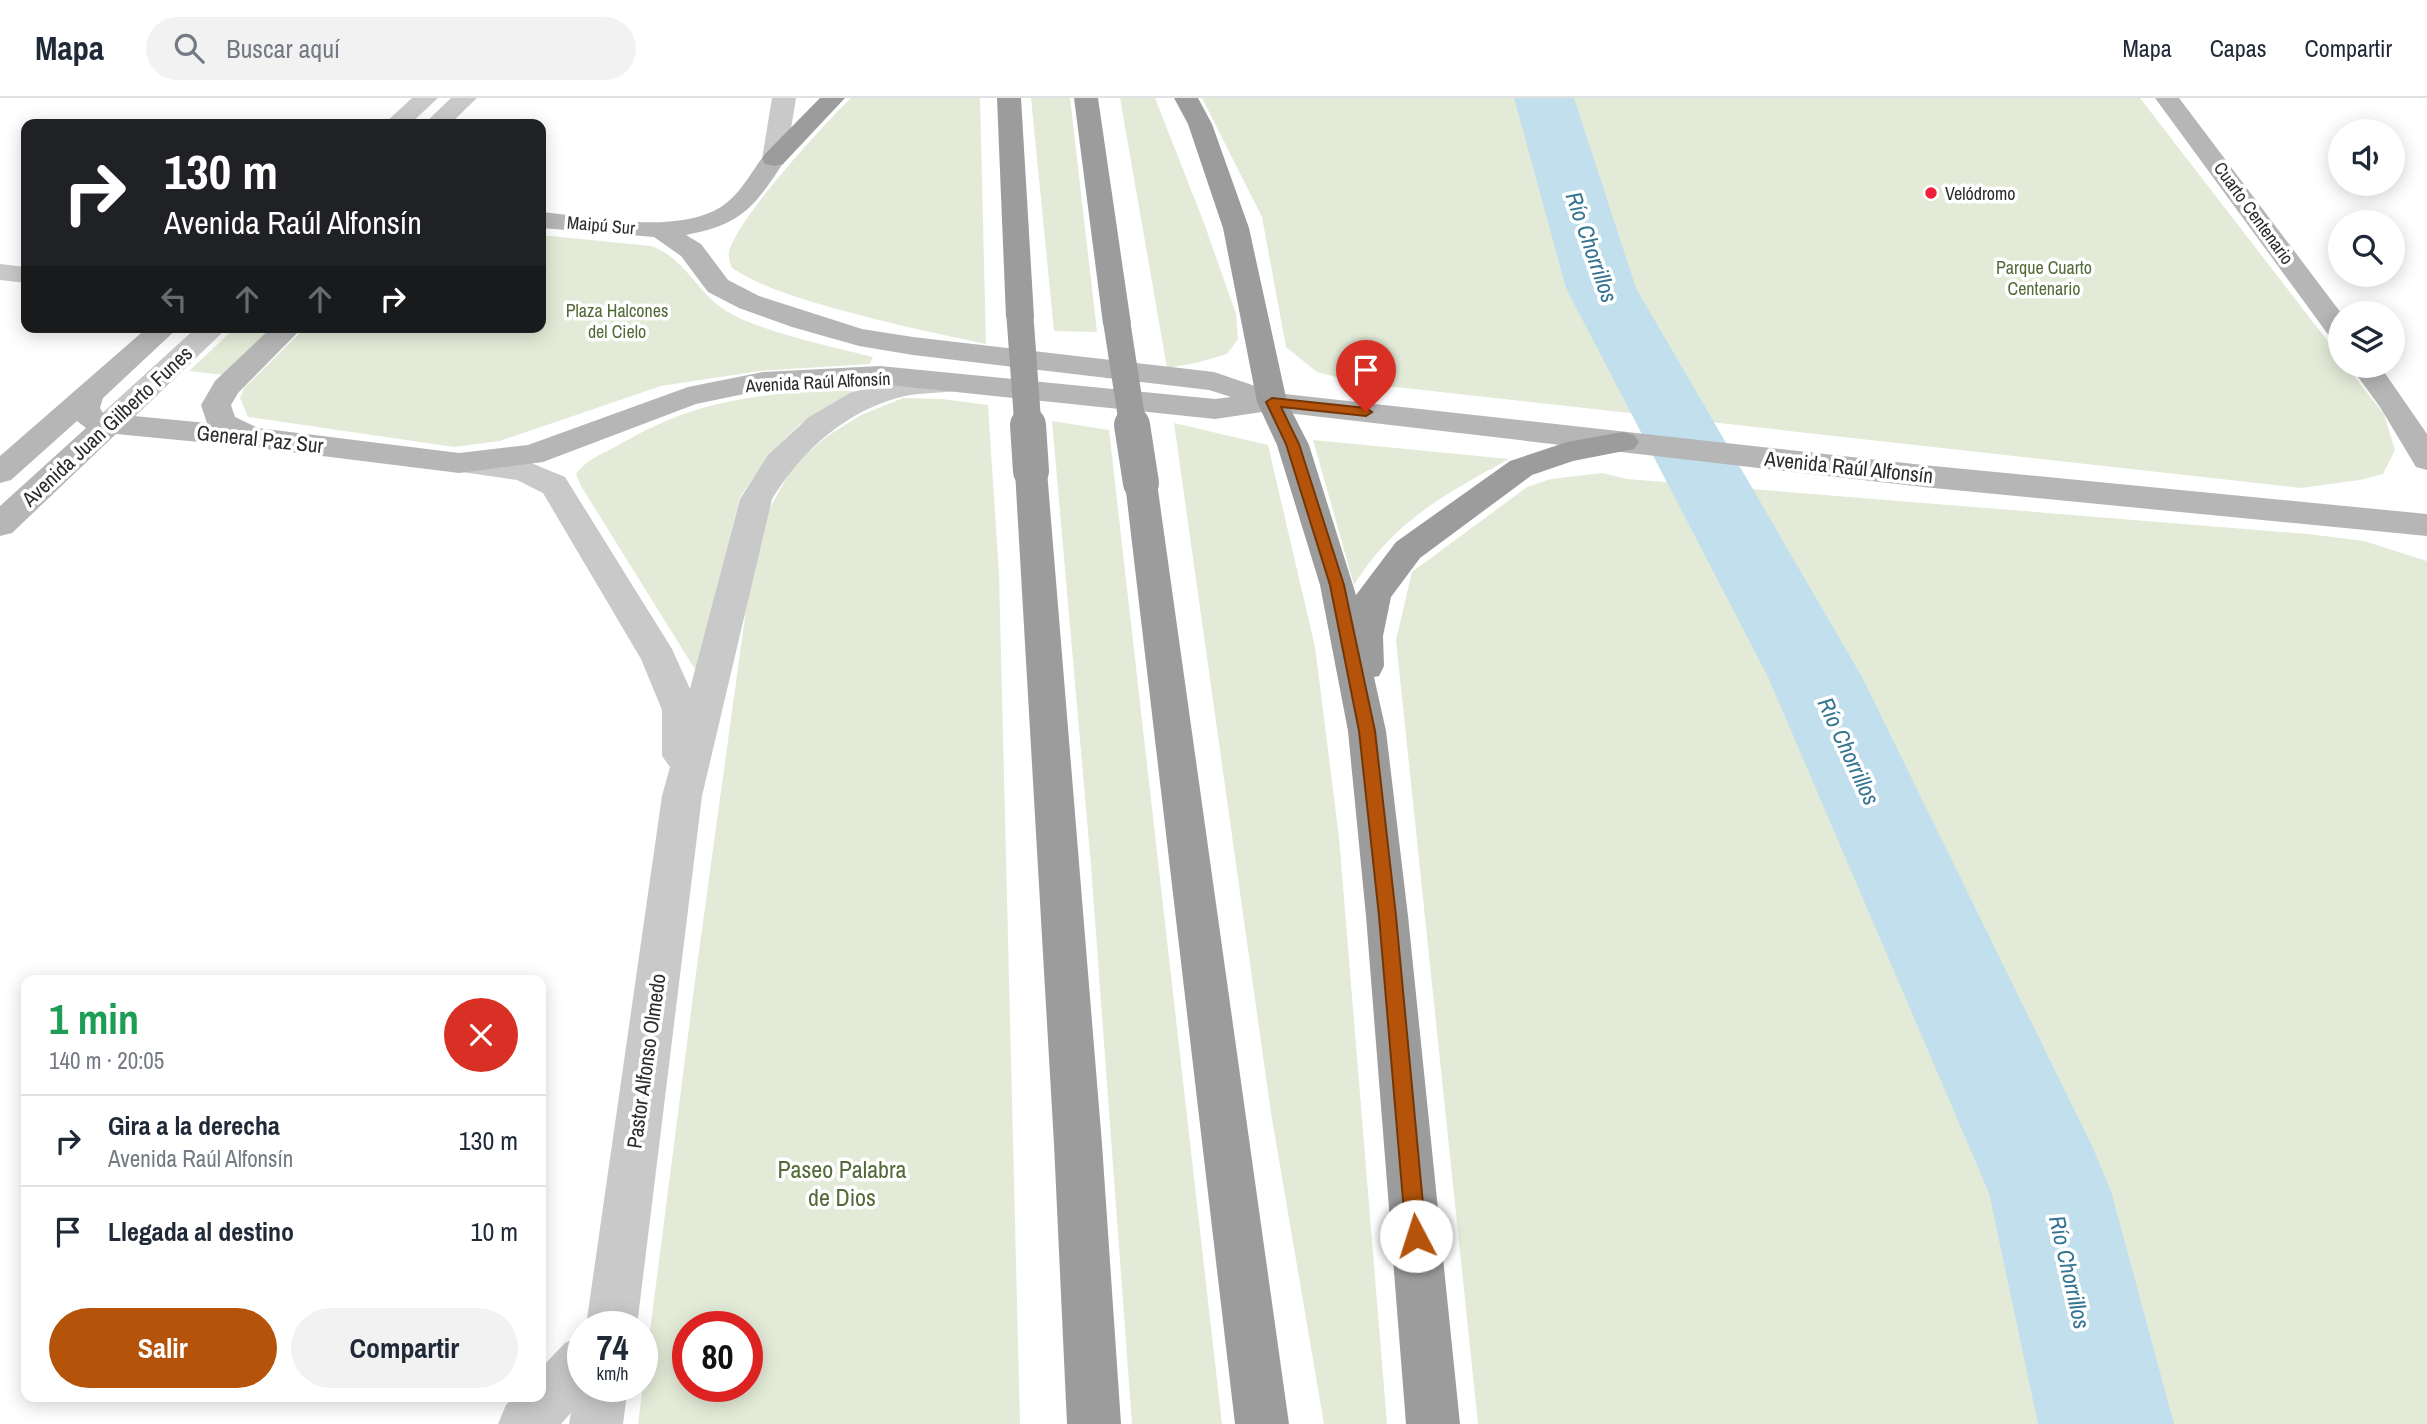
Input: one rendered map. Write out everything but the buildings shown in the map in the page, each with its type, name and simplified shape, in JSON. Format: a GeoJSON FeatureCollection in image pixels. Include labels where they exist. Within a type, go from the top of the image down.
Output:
{"type":"FeatureCollection","features":[{"type":"Feature","properties":{"kind":"highway"},"geometry":{"type":"LineString","coordinates":[[774,159],[833,98]]}},
{"type":"Feature","properties":{"kind":"highway"},"geometry":{"type":"LineString","coordinates":[[1009,98],[1020,317],[1077,1130],[1094,1424]]}},
{"type":"Feature","properties":{"kind":"highway"},"geometry":{"type":"LineString","coordinates":[[1086,98],[1141,483],[1262,1424]]}},
{"type":"Feature","properties":{"kind":"highway"},"geometry":{"type":"LineString","coordinates":[[1186,98],[1200,124],[1236,228],[1272,402],[1293,444],[1337,585],[1367,731]]}},
{"type":"Feature","properties":{"kind":"highway"},"geometry":{"type":"LineString","coordinates":[[1433,1424],[1387,916],[1367,731],[1365,636],[1374,594],[1408,550],[1521,468],[1567,452],[1623,442]]}},
{"type":"Feature","properties":{"kind":"main road","name":"Cuarto Centenario"},"geometry":{"type":"LineString","coordinates":[[2167,98],[2328,315]]}},
{"type":"Feature","properties":{"kind":"main road","name":"Maipú Sur"},"geometry":{"type":"LineString","coordinates":[[546,220],[661,230],[698,225],[729,213],[774,159]]}},
{"type":"Feature","properties":{"kind":"main road","name":"Avenida Raúl Alfonsín"},"geometry":{"type":"LineString","coordinates":[[661,230],[691,250],[718,286],[749,302],[859,337],[913,346],[1214,381],[1272,402],[1923,476],[2427,525]]}},
{"type":"Feature","properties":{"kind":"main road","name":"Avenida Juan Gilberto Funes"},"geometry":{"type":"LineString","coordinates":[[0,473],[158,333]]}},
{"type":"Feature","properties":{"kind":"main road"},"geometry":{"type":"LineString","coordinates":[[251,437],[222,423],[216,405],[226,388],[283,333]]}},
{"type":"Feature","properties":{"kind":"main road","name":"Avenida Raúl Alfonsín"},"geometry":{"type":"LineString","coordinates":[[459,463],[532,455],[688,396],[763,381],[880,375],[1215,409],[1272,402]]}},
{"type":"Feature","properties":{"kind":"main road"},"geometry":{"type":"LineString","coordinates":[[2374,378],[2427,460]]}},
{"type":"Feature","properties":{"kind":"main road"},"geometry":{"type":"LineString","coordinates":[[90,392],[85,408],[92,420],[109,424]]}},
{"type":"Feature","properties":{"kind":"main road","name":"Avenida Juan Gilberto Funes"},"geometry":{"type":"LineString","coordinates":[[0,524],[109,424]]}},
{"type":"Feature","properties":{"kind":"main road","name":"General Paz Sur"},"geometry":{"type":"LineString","coordinates":[[109,424],[251,437],[459,463]]}},
{"type":"Feature","properties":{"kind":"street"},"geometry":{"type":"LineString","coordinates":[[402,119],[426,98]]}},
{"type":"Feature","properties":{"kind":"street"},"geometry":{"type":"LineString","coordinates":[[442,119],[465,98]]}},
{"type":"Feature","properties":{"kind":"street"},"geometry":{"type":"LineString","coordinates":[[774,159],[784,98]]}},
{"type":"Feature","properties":{"kind":"street"},"geometry":{"type":"LineString","coordinates":[[0,272],[21,274]]}},
{"type":"Feature","properties":{"kind":"street","name":"Avenida Juan Gilberto Funes"},"geometry":{"type":"LineString","coordinates":[[109,424],[208,333]]}},
{"type":"Feature","properties":{"kind":"street"},"geometry":{"type":"LineString","coordinates":[[682,796],[756,499],[779,462],[820,424],[861,400],[903,387],[948,383]]}},
{"type":"Feature","properties":{"kind":"street"},"geometry":{"type":"LineString","coordinates":[[459,463],[524,470],[554,485],[659,658],[681,710],[682,796]]}},
{"type":"Feature","properties":{"kind":"street","name":"Pastor Alfonso Olmedo"},"geometry":{"type":"LineString","coordinates":[[613,1311],[682,796]]}},
{"type":"Feature","properties":{"kind":"street"},"geometry":{"type":"LineString","coordinates":[[546,1402],[567,1379]]}},
{"type":"Feature","properties":{"kind":"street"},"geometry":{"type":"LineString","coordinates":[[525,1424],[546,1402]]}},
{"type":"Feature","properties":{"kind":"street"},"geometry":{"type":"LineString","coordinates":[[596,1424],[599,1402]]}},
{"type":"Feature","properties":{"kind":"green space"},"geometry":{"type":"Polygon","coordinates":[[[851,98],[980,98],[986,344],[890,323],[807,300],[768,287],[732,268],[729,252],[747,218],[763,196],[851,98]]]}},
{"type":"Feature","properties":{"kind":"green space"},"geometry":{"type":"Polygon","coordinates":[[[1031,98],[1070,98],[1097,332],[1054,331],[1031,98]]]}},
{"type":"Feature","properties":{"kind":"green space"},"geometry":{"type":"Polygon","coordinates":[[[1120,98],[1155,98],[1236,314],[1238,339],[1227,354],[1167,368],[1120,98]]]}},
{"type":"Feature","properties":{"kind":"green space","name":"Parque Cuarto Centenario"},"geometry":{"type":"Polygon","coordinates":[[[1202,98],[2140,98],[2328,341],[2328,378],[2356,378],[2384,414],[2395,450],[2383,474],[2301,488],[1360,383],[1317,372],[1286,347],[1262,217],[1202,98]]]}},
{"type":"Feature","properties":{"kind":"green space","name":"Plaza Halcones del Cielo"},"geometry":{"type":"Polygon","coordinates":[[[546,236],[651,246],[683,267],[717,304],[742,319],[798,338],[873,357],[870,364],[760,371],[661,386],[500,441],[454,447],[248,417],[240,398],[244,388],[300,333],[546,333],[546,236]]]}},
{"type":"Feature","properties":{"kind":"green space"},"geometry":{"type":"Polygon","coordinates":[[[230,333],[268,333],[224,375],[189,371],[230,333]]]}},
{"type":"Feature","properties":{"kind":"green space"},"geometry":{"type":"Polygon","coordinates":[[[807,391],[861,391],[838,401],[799,425],[770,454],[740,497],[696,671],[576,474],[596,457],[644,431],[689,412],[732,401],[807,391]]]}},
{"type":"Feature","properties":{"kind":"green space","name":"Paseo Palabra de Dios"},"geometry":{"type":"Polygon","coordinates":[[[903,398],[942,399],[988,405],[999,573],[1020,1424],[638,1424],[641,1402],[658,1402],[658,1311],[653,1311],[751,573],[765,517],[794,464],[829,435],[861,415],[903,398]]]}},
{"type":"Feature","properties":{"kind":"green space"},"geometry":{"type":"Polygon","coordinates":[[[1052,421],[1109,430],[1222,1424],[1132,1424],[1091,866],[1052,421]]]}},
{"type":"Feature","properties":{"kind":"green space"},"geometry":{"type":"Polygon","coordinates":[[[1174,423],[1268,445],[1315,647],[1339,837],[1387,1424],[1324,1424],[1271,1113],[1174,423]]]}},
{"type":"Feature","properties":{"kind":"green space"},"geometry":{"type":"Polygon","coordinates":[[[1313,440],[1509,459],[1422,511],[1386,543],[1354,585],[1313,440]]]}},
{"type":"Feature","properties":{"kind":"green space"},"geometry":{"type":"Polygon","coordinates":[[[1602,473],[1627,479],[2308,534],[2364,541],[2427,561],[2427,1424],[1478,1424],[1396,640],[1412,572],[1527,487],[1551,479],[1602,473]]]}},
{"type":"Feature","properties":{"kind":"waterway","name":"Río Chorrillos"},"geometry":{"type":"LineString","coordinates":[[1544,98],[1601,288],[1815,677],[2050,1191],[2106,1424]]}},
{"type":"Feature","properties":{"kind":"place","name":"Velódromo"},"geometry":{"type":"Point","coordinates":[1931,193]}},
{"type":"Feature","properties":{"kind":"route"},"geometry":{"type":"LineString","coordinates":[[1366,412],[1272,402],[1293,444],[1337,585],[1367,731],[1416,1236]]}}]}
